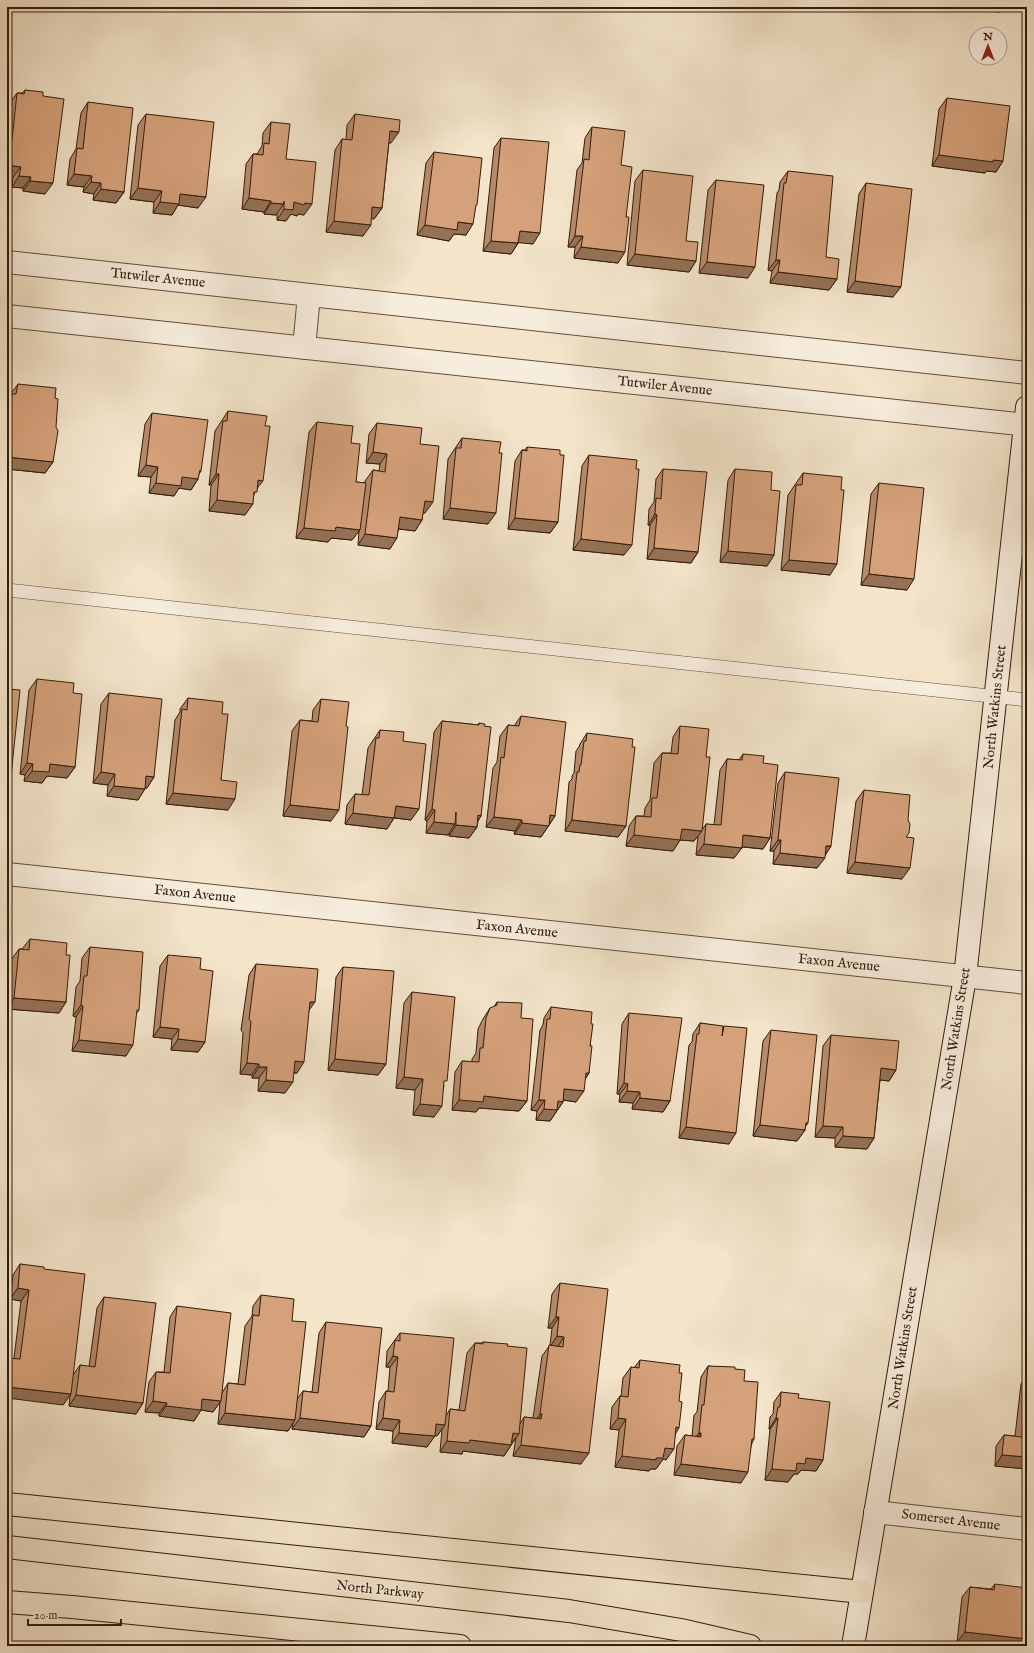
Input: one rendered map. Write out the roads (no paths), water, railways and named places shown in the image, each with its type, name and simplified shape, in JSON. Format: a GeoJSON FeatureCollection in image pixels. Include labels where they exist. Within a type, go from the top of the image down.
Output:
{"type":"FeatureCollection","features":[{"type":"Feature","properties":{"kind":"main road"},"geometry":{"type":"LineString","coordinates":[[7,1504],[862,1592]]}},
{"type":"Feature","properties":{"kind":"main road","name":"North Parkway"},"geometry":{"type":"LineString","coordinates":[[7,1546],[569,1611],[681,1630],[750,1646]]}},
{"type":"Feature","properties":{"kind":"main road"},"geometry":{"type":"LineString","coordinates":[[7,1602],[72,1607],[460,1646]]}},
{"type":"Feature","properties":{"kind":"street","name":"Tutwiler Avenue"},"geometry":{"type":"LineString","coordinates":[[7,262],[1027,373]]}},
{"type":"Feature","properties":{"kind":"street"},"geometry":{"type":"LineString","coordinates":[[304,348],[309,295]]}},
{"type":"Feature","properties":{"kind":"street","name":"Tutwiler Avenue"},"geometry":{"type":"LineString","coordinates":[[7,316],[304,348],[1026,419]]}},
{"type":"Feature","properties":{"kind":"street","name":"North Watkins Street"},"geometry":{"type":"LineString","coordinates":[[854,1640],[965,977],[1026,419]]}},
{"type":"Feature","properties":{"kind":"street","name":"Faxon Avenue"},"geometry":{"type":"LineString","coordinates":[[7,874],[1027,983]]}},
{"type":"Feature","properties":{"kind":"street","name":"Somerset Avenue"},"geometry":{"type":"LineString","coordinates":[[875,1512],[1027,1529]]}},
{"type":"Feature","properties":{"kind":"lane"},"geometry":{"type":"LineString","coordinates":[[7,590],[1027,700]]}}]}
